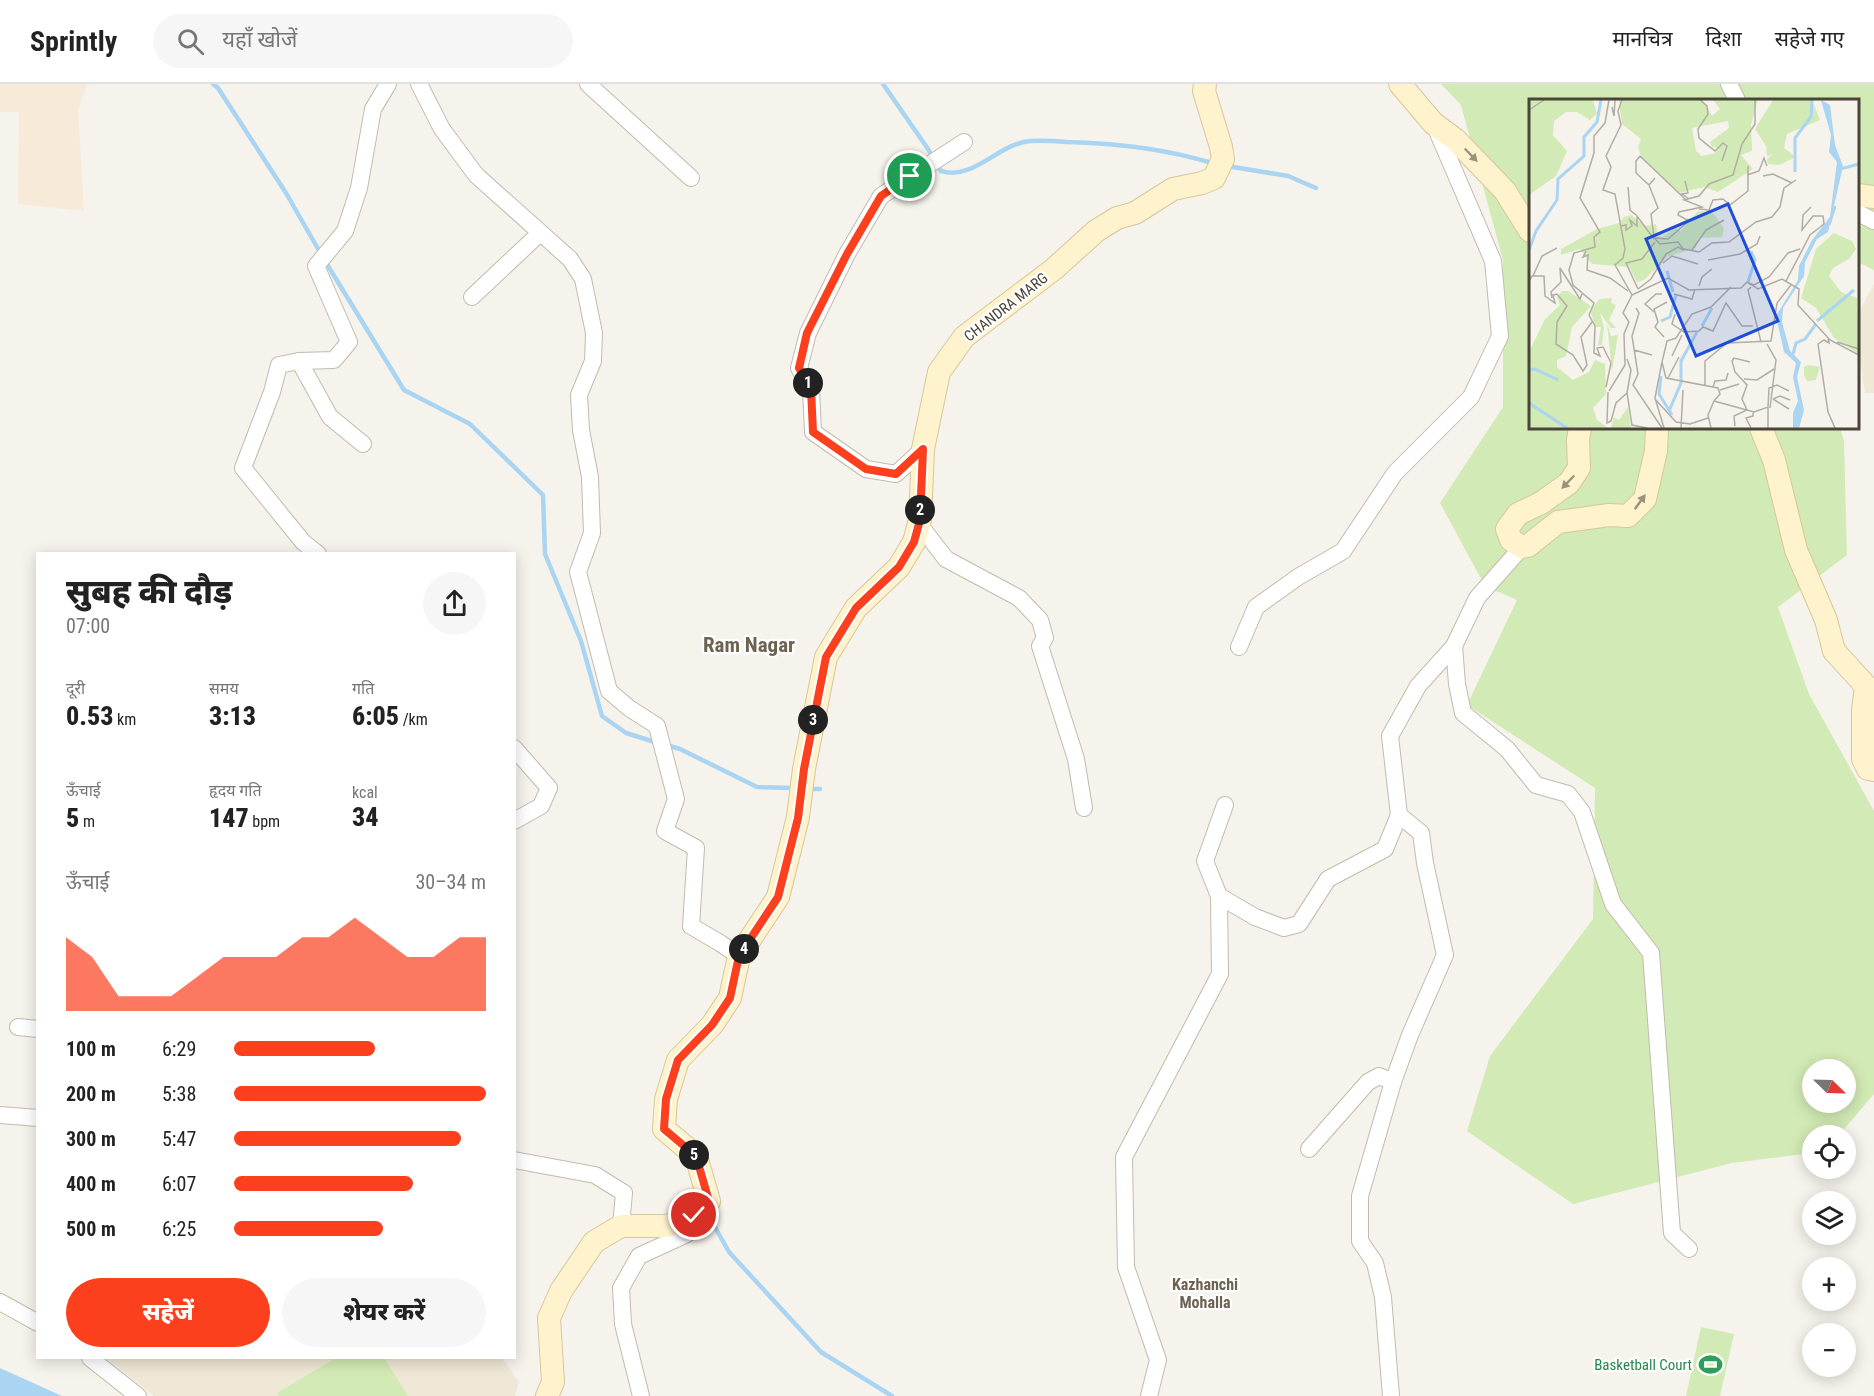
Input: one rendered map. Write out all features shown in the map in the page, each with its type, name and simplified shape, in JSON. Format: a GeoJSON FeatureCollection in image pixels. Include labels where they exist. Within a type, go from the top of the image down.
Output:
{"type":"FeatureCollection","features":[{"type":"Feature","properties":{"kind":"street"},"geometry":{"type":"LineString","coordinates":[[316,552],[303,542],[243,468],[272,392],[279,365],[334,360],[349,342],[316,266],[345,231],[359,188],[373,109],[388,84]]}},
{"type":"Feature","properties":{"kind":"street"},"geometry":{"type":"LineString","coordinates":[[419,84],[442,129],[476,175],[570,259],[583,279],[594,333],[593,361],[579,395],[581,430],[590,477],[592,533],[578,572],[609,691],[629,708],[657,726],[676,799],[664,831],[696,848],[691,926],[720,942],[739,956],[730,998],[712,1025],[678,1060],[666,1099],[664,1129],[696,1156],[709,1201],[694,1215],[667,1226],[621,1226],[594,1242],[561,1291],[549,1318],[552,1382],[547,1396]]}},
{"type":"Feature","properties":{"kind":"street"},"geometry":{"type":"LineString","coordinates":[[588,84],[691,178]]}},
{"type":"Feature","properties":{"kind":"street","name":"CHANDRA MARG"},"geometry":{"type":"LineString","coordinates":[[739,956],[778,897],[798,818],[804,769],[826,657],[856,608],[899,567],[914,542],[919,524],[923,449],[939,372],[964,337],[1054,269],[1096,231],[1117,218],[1135,213],[1173,189],[1202,183],[1218,169],[1221,147],[1204,91],[1205,84]]}},
{"type":"Feature","properties":{"kind":"street"},"geometry":{"type":"LineString","coordinates":[[1400,84],[1433,123],[1456,140],[1505,191],[1529,229]]}},
{"type":"Feature","properties":{"kind":"street"},"geometry":{"type":"LineString","coordinates":[[1729,84],[1736,99]]}},
{"type":"Feature","properties":{"kind":"street"},"geometry":{"type":"LineString","coordinates":[[1239,646],[1256,607],[1298,577],[1343,551],[1395,473],[1471,397],[1500,336],[1493,261],[1433,123]]}},
{"type":"Feature","properties":{"kind":"street"},"geometry":{"type":"LineString","coordinates":[[923,449],[896,474],[866,469],[813,432],[811,389],[799,368],[807,333],[847,254],[881,196],[964,142]]}},
{"type":"Feature","properties":{"kind":"street"},"geometry":{"type":"LineString","coordinates":[[1859,195],[1874,197]]}},
{"type":"Feature","properties":{"kind":"street"},"geometry":{"type":"LineString","coordinates":[[1859,214],[1874,221]]}},
{"type":"Feature","properties":{"kind":"street"},"geometry":{"type":"LineString","coordinates":[[472,297],[540,233]]}},
{"type":"Feature","properties":{"kind":"street"},"geometry":{"type":"LineString","coordinates":[[299,362],[330,417],[363,444]]}},
{"type":"Feature","properties":{"kind":"street"},"geometry":{"type":"LineString","coordinates":[[1522,547],[1511,540],[1508,530],[1518,514],[1541,503],[1569,483],[1579,468],[1580,429]]}},
{"type":"Feature","properties":{"kind":"street"},"geometry":{"type":"LineString","coordinates":[[1219,896],[1255,917],[1284,928],[1299,924],[1328,879],[1385,849],[1399,815],[1390,736],[1418,686],[1454,646],[1477,598],[1522,547],[1528,546],[1558,522],[1609,515],[1628,516],[1645,499],[1656,452],[1657,429]]}},
{"type":"Feature","properties":{"kind":"street"},"geometry":{"type":"LineString","coordinates":[[1761,429],[1774,460],[1796,550],[1826,620],[1834,651],[1866,686],[1863,710],[1863,759],[1868,769],[1874,770]]}},
{"type":"Feature","properties":{"kind":"street"},"geometry":{"type":"LineString","coordinates":[[919,524],[946,559],[1019,598],[1040,620],[1046,638],[1040,646],[1076,759],[1084,808]]}},
{"type":"Feature","properties":{"kind":"street"},"geometry":{"type":"LineString","coordinates":[[1454,646],[1457,684],[1463,713],[1507,749],[1536,785],[1568,794],[1582,812],[1613,904],[1651,953],[1672,1233],[1689,1249]]}},
{"type":"Feature","properties":{"kind":"street"},"geometry":{"type":"LineString","coordinates":[[516,750],[549,788],[541,806],[516,820]]}},
{"type":"Feature","properties":{"kind":"street"},"geometry":{"type":"LineString","coordinates":[[1149,1396],[1158,1360],[1126,1267],[1124,1157],[1220,974],[1219,896],[1205,861],[1225,805]]}},
{"type":"Feature","properties":{"kind":"street"},"geometry":{"type":"LineString","coordinates":[[1391,1396],[1390,1360],[1383,1296],[1375,1263],[1360,1241],[1360,1196],[1393,1082],[1410,1035],[1445,955],[1425,863],[1421,833],[1399,815]]}},
{"type":"Feature","properties":{"kind":"street"},"geometry":{"type":"LineString","coordinates":[[18,1027],[36,1029]]}},
{"type":"Feature","properties":{"kind":"street"},"geometry":{"type":"LineString","coordinates":[[1309,1149],[1368,1082],[1379,1076],[1393,1082]]}},
{"type":"Feature","properties":{"kind":"street"},"geometry":{"type":"LineString","coordinates":[[0,1115],[36,1118]]}},
{"type":"Feature","properties":{"kind":"street"},"geometry":{"type":"LineString","coordinates":[[516,1160],[595,1174],[624,1193],[621,1226]]}},
{"type":"Feature","properties":{"kind":"street"},"geometry":{"type":"LineString","coordinates":[[640,1396],[623,1324],[621,1288],[639,1256],[687,1234],[694,1215]]}},
{"type":"Feature","properties":{"kind":"street"},"geometry":{"type":"LineString","coordinates":[[0,1302],[36,1322]]}},
{"type":"Feature","properties":{"kind":"street"},"geometry":{"type":"LineString","coordinates":[[91,1359],[138,1396]]}},
{"type":"Feature","properties":{"kind":"shaded area"},"geometry":{"type":"Polygon","coordinates":[[[0,84],[87,84],[78,110],[84,211],[18,204],[19,112],[0,112],[0,84]]]}},
{"type":"Feature","properties":{"kind":"shaded area"},"geometry":{"type":"Polygon","coordinates":[[[1874,284],[1874,393],[1865,393],[1859,352],[1859,312],[1874,284]]]}},
{"type":"Feature","properties":{"kind":"shaded area"},"geometry":{"type":"Polygon","coordinates":[[[107,1359],[503,1359],[519,1382],[515,1396],[154,1396],[107,1359]]]}},
{"type":"Feature","properties":{"kind":"green space"},"geometry":{"type":"Polygon","coordinates":[[[1441,84],[1874,84],[1874,270],[1859,262],[1859,99],[1529,99],[1529,429],[1840,429],[1844,441],[1847,555],[1778,607],[1809,694],[1874,811],[1874,1094],[1848,1125],[1802,1125],[1802,1154],[1732,1163],[1573,1204],[1467,1131],[1490,1056],[1593,919],[1595,788],[1467,705],[1517,600],[1485,586],[1440,503],[1503,407],[1503,260],[1461,105],[1441,84]]]}},
{"type":"Feature","properties":{"kind":"green space","name":"Basketball Court"},"geometry":{"type":"Polygon","coordinates":[[[1701,1327],[1734,1334],[1720,1396],[1686,1396],[1701,1327]]]}},
{"type":"Feature","properties":{"kind":"green space"},"geometry":{"type":"Polygon","coordinates":[[[334,1359],[385,1359],[408,1396],[279,1396],[277,1393],[334,1359]]]}},
{"type":"Feature","properties":{"kind":"water"},"geometry":{"type":"Polygon","coordinates":[[[0,1368],[62,1396],[0,1396],[0,1368]]]}},
{"type":"Feature","properties":{"kind":"waterway"},"geometry":{"type":"LineString","coordinates":[[213,84],[218,88],[286,193],[321,254]]}},
{"type":"Feature","properties":{"kind":"waterway"},"geometry":{"type":"LineString","coordinates":[[883,84],[941,171],[953,173],[964,171],[1007,148],[1030,141],[1140,148],[1212,163]]}},
{"type":"Feature","properties":{"kind":"waterway"},"geometry":{"type":"LineString","coordinates":[[1227,166],[1288,176],[1316,188]]}},
{"type":"Feature","properties":{"kind":"waterway"},"geometry":{"type":"LineString","coordinates":[[325,261],[404,390],[470,424],[543,495],[545,554],[581,641],[602,716],[626,733],[658,743]]}},
{"type":"Feature","properties":{"kind":"waterway"},"geometry":{"type":"LineString","coordinates":[[666,745],[680,749],[757,787],[795,788]]}},
{"type":"Feature","properties":{"kind":"waterway"},"geometry":{"type":"LineString","coordinates":[[809,789],[820,789]]}},
{"type":"Feature","properties":{"kind":"waterway"},"geometry":{"type":"LineString","coordinates":[[702,1217],[716,1229],[729,1252],[821,1352],[892,1396]]}},
{"type":"Feature","properties":{"kind":"place","name":"Basketball Court"},"geometry":{"type":"Point","coordinates":[1710,1365]}},
{"type":"Feature","properties":{"kind":"district","name":"Ram Nagar"},"geometry":{"type":"Point","coordinates":[749,645]}},
{"type":"Feature","properties":{"kind":"district","name":"Kazhanchi Mohalla"},"geometry":{"type":"Point","coordinates":[1205,1293]}},
{"type":"Feature","properties":{"kind":"route"},"geometry":{"type":"LineString","coordinates":[[694,1215],[709,1201],[696,1156],[664,1129],[666,1099],[678,1060],[712,1025],[730,998],[739,956],[778,897],[798,818],[804,769],[826,657],[856,608],[899,567],[914,542],[920,520],[923,449],[896,474],[866,469],[813,432],[811,389],[799,368],[807,333],[847,254],[881,196],[910,176]]}}]}
